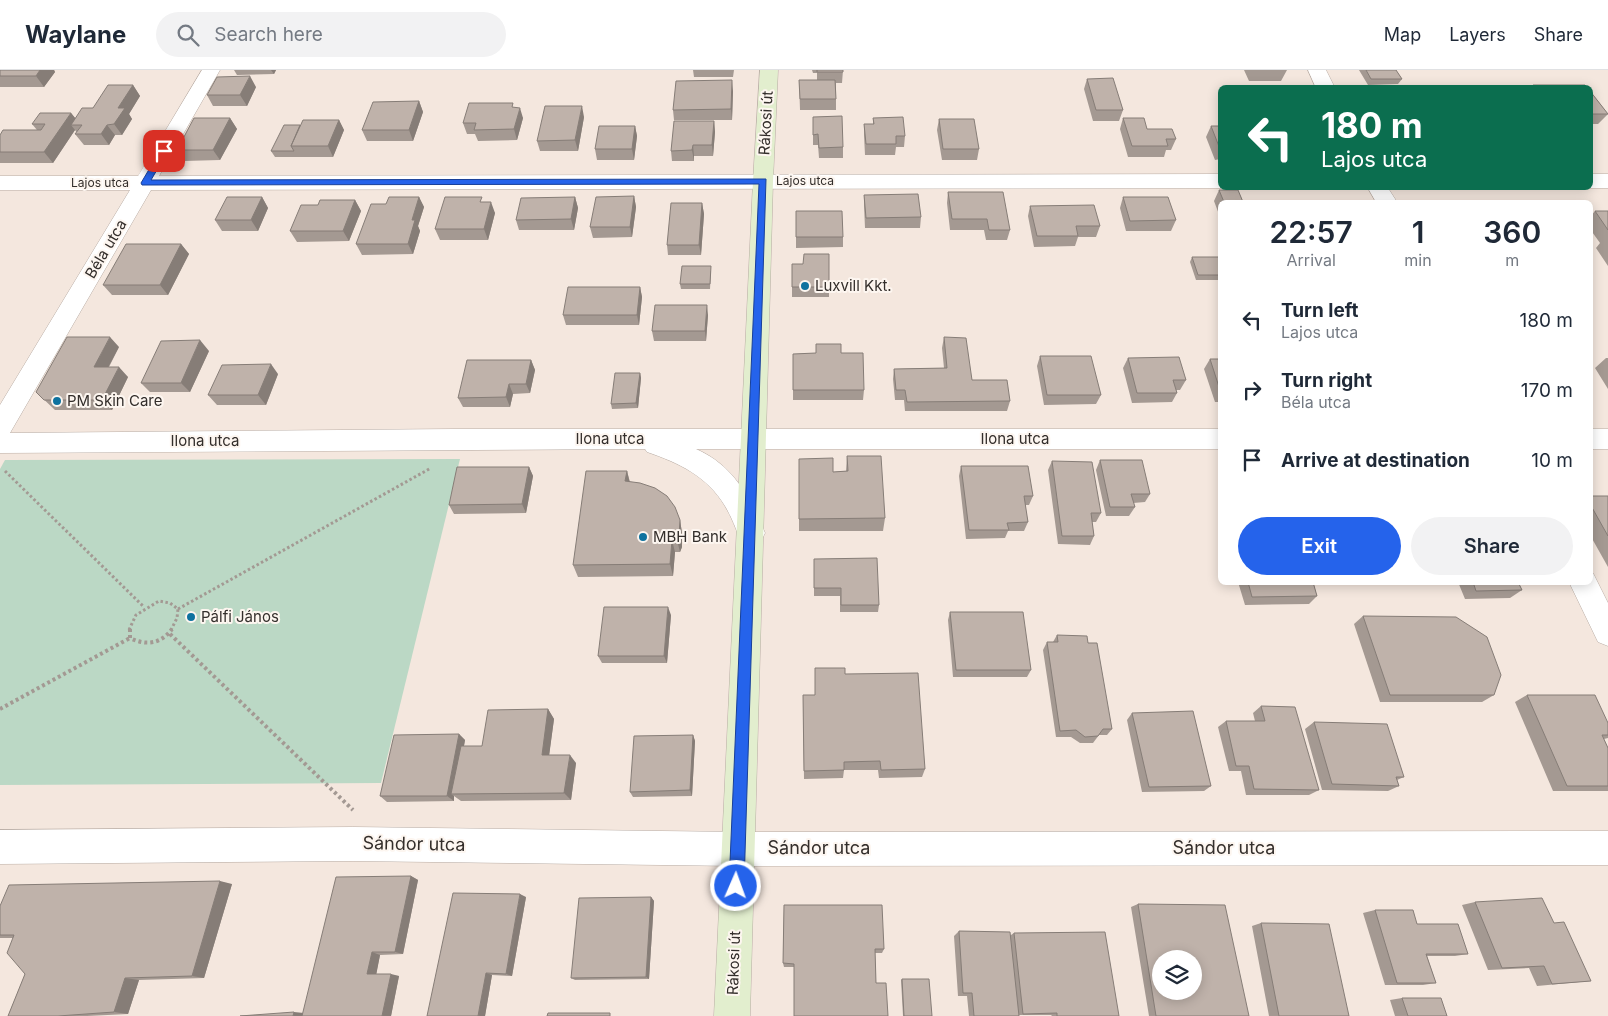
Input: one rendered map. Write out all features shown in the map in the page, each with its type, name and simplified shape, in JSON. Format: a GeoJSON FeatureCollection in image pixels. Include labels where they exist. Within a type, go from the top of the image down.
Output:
{"type":"FeatureCollection","features":[{"type":"Feature","properties":{"kind":"main road","name":"Rákosi út"},"geometry":{"type":"LineString","coordinates":[[732,1016],[763,181],[769,70]]}},
{"type":"Feature","properties":{"kind":"street","name":"Béla utca"},"geometry":{"type":"LineString","coordinates":[[0,427],[211,70]]}},
{"type":"Feature","properties":{"kind":"street"},"geometry":{"type":"LineString","coordinates":[[1317,70],[1324,85]]}},
{"type":"Feature","properties":{"kind":"street","name":"Lajos utca"},"geometry":{"type":"LineString","coordinates":[[0,183],[1218,181]]}},
{"type":"Feature","properties":{"kind":"street"},"geometry":{"type":"LineString","coordinates":[[1593,181],[1608,181]]}},
{"type":"Feature","properties":{"kind":"street","name":"Ilona utca"},"geometry":{"type":"LineString","coordinates":[[1,455],[454,439],[1218,439]]}},
{"type":"Feature","properties":{"kind":"street"},"geometry":{"type":"LineString","coordinates":[[638,439],[678,452],[704,465],[724,481],[741,507],[751,533]]}},
{"type":"Feature","properties":{"kind":"street"},"geometry":{"type":"LineString","coordinates":[[1593,439],[1608,439]]}},
{"type":"Feature","properties":{"kind":"street"},"geometry":{"type":"LineString","coordinates":[[1584,585],[1608,634]]}},
{"type":"Feature","properties":{"kind":"street","name":"Sándor utca"},"geometry":{"type":"LineString","coordinates":[[0,848],[353,844],[738,848],[1608,848]]}},
{"type":"Feature","properties":{"kind":"path"},"geometry":{"type":"LineString","coordinates":[[178,609],[435,466],[449,457],[454,439]]}},
{"type":"Feature","properties":{"kind":"path"},"geometry":{"type":"LineString","coordinates":[[1,455],[12,479],[144,608]]}},
{"type":"Feature","properties":{"kind":"path"},"geometry":{"type":"LineString","coordinates":[[159,601],[170,603],[178,609],[178,619],[170,634],[152,643],[139,644],[130,638],[128,628],[132,619],[144,608],[159,601]]}},
{"type":"Feature","properties":{"kind":"path"},"geometry":{"type":"LineString","coordinates":[[170,634],[361,818],[353,844]]}},
{"type":"Feature","properties":{"kind":"path"},"geometry":{"type":"LineString","coordinates":[[0,709],[130,638]]}},
{"type":"Feature","properties":{"kind":"green space"},"geometry":{"type":"Polygon","coordinates":[[[460,459],[381,783],[0,785],[0,469],[5,460],[460,459]]]}},
{"type":"Feature","properties":{"kind":"building"},"geometry":{"type":"Polygon","coordinates":[[[0,70],[40,70],[36,76],[0,76],[0,70]]]}},
{"type":"Feature","properties":{"kind":"building"},"geometry":{"type":"Polygon","coordinates":[[[817,70],[843,70],[843,72],[817,72],[817,70]]]}},
{"type":"Feature","properties":{"kind":"building"},"geometry":{"type":"Polygon","coordinates":[[[1366,70],[1396,70],[1402,79],[1371,79],[1366,70]]]}},
{"type":"Feature","properties":{"kind":"building"},"geometry":{"type":"Polygon","coordinates":[[[250,76],[240,95],[207,95],[217,77],[250,76]]]}},
{"type":"Feature","properties":{"kind":"building"},"geometry":{"type":"Polygon","coordinates":[[[1113,78],[1123,110],[1096,110],[1087,79],[1113,78]]]}},
{"type":"Feature","properties":{"kind":"building"},"geometry":{"type":"Polygon","coordinates":[[[732,80],[731,109],[673,110],[676,81],[732,80]]]}},
{"type":"Feature","properties":{"kind":"building"},"geometry":{"type":"Polygon","coordinates":[[[799,80],[835,80],[836,99],[800,99],[799,80]]]}},
{"type":"Feature","properties":{"kind":"building"},"geometry":{"type":"Polygon","coordinates":[[[108,85],[133,85],[118,108],[125,108],[114,124],[107,125],[101,134],[75,134],[82,125],[71,125],[82,108],[93,108],[108,85]]]}},
{"type":"Feature","properties":{"kind":"building"},"geometry":{"type":"Polygon","coordinates":[[[1593,95],[1608,114],[1593,114],[1593,95]]]}},
{"type":"Feature","properties":{"kind":"building"},"geometry":{"type":"Polygon","coordinates":[[[419,101],[409,130],[362,130],[373,102],[419,101]]]}},
{"type":"Feature","properties":{"kind":"building"},"geometry":{"type":"Polygon","coordinates":[[[469,103],[513,103],[512,107],[520,108],[514,129],[474,130],[476,123],[463,123],[469,103]]]}},
{"type":"Feature","properties":{"kind":"building"},"geometry":{"type":"Polygon","coordinates":[[[545,106],[582,106],[575,140],[537,141],[545,106]]]}},
{"type":"Feature","properties":{"kind":"building"},"geometry":{"type":"Polygon","coordinates":[[[40,113],[71,113],[44,152],[0,152],[0,135],[3,130],[41,130],[45,124],[32,124],[40,113]]]}},
{"type":"Feature","properties":{"kind":"building"},"geometry":{"type":"Polygon","coordinates":[[[842,116],[843,147],[819,148],[818,134],[813,135],[813,117],[842,116]]]}},
{"type":"Feature","properties":{"kind":"building"},"geometry":{"type":"Polygon","coordinates":[[[903,117],[905,136],[896,136],[896,144],[866,144],[864,124],[874,124],[873,118],[903,117]]]}},
{"type":"Feature","properties":{"kind":"building"},"geometry":{"type":"Polygon","coordinates":[[[194,118],[230,118],[213,150],[177,150],[194,118]]]}},
{"type":"Feature","properties":{"kind":"building"},"geometry":{"type":"Polygon","coordinates":[[[1123,118],[1144,118],[1147,129],[1172,129],[1176,139],[1166,139],[1168,146],[1132,146],[1123,118]]]}},
{"type":"Feature","properties":{"kind":"building"},"geometry":{"type":"Polygon","coordinates":[[[939,119],[974,119],[979,149],[943,149],[939,119]]]}},
{"type":"Feature","properties":{"kind":"building"},"geometry":{"type":"Polygon","coordinates":[[[303,120],[339,120],[328,146],[291,146],[303,120]]]}},
{"type":"Feature","properties":{"kind":"building"},"geometry":{"type":"Polygon","coordinates":[[[674,121],[714,121],[712,145],[693,145],[692,150],[671,151],[674,121]]]}},
{"type":"Feature","properties":{"kind":"building"},"geometry":{"type":"Polygon","coordinates":[[[284,125],[300,125],[291,146],[294,151],[271,151],[284,125]]]}},
{"type":"Feature","properties":{"kind":"building"},"geometry":{"type":"Polygon","coordinates":[[[599,126],[635,126],[632,149],[595,149],[599,126]]]}},
{"type":"Feature","properties":{"kind":"building"},"geometry":{"type":"Polygon","coordinates":[[[1211,126],[1218,126],[1218,144],[1211,126]]]}},
{"type":"Feature","properties":{"kind":"building"},"geometry":{"type":"Polygon","coordinates":[[[1219,190],[1238,190],[1242,200],[1223,200],[1219,190]]]}},
{"type":"Feature","properties":{"kind":"building"},"geometry":{"type":"Polygon","coordinates":[[[948,192],[1003,192],[1010,230],[989,230],[987,219],[952,219],[948,192]]]}},
{"type":"Feature","properties":{"kind":"building"},"geometry":{"type":"Polygon","coordinates":[[[918,194],[921,217],[866,218],[864,195],[918,194]]]}},
{"type":"Feature","properties":{"kind":"building"},"geometry":{"type":"Polygon","coordinates":[[[634,196],[630,227],[590,227],[596,197],[634,196]]]}},
{"type":"Feature","properties":{"kind":"building"},"geometry":{"type":"Polygon","coordinates":[[[227,197],[262,197],[251,220],[215,220],[227,197]]]}},
{"type":"Feature","properties":{"kind":"building"},"geometry":{"type":"Polygon","coordinates":[[[389,197],[419,197],[412,220],[415,220],[408,244],[356,244],[371,204],[386,204],[389,197]]]}},
{"type":"Feature","properties":{"kind":"building"},"geometry":{"type":"Polygon","coordinates":[[[445,197],[482,197],[480,202],[491,202],[484,229],[435,229],[445,197]]]}},
{"type":"Feature","properties":{"kind":"building"},"geometry":{"type":"Polygon","coordinates":[[[575,197],[571,219],[516,220],[521,198],[575,197]]]}},
{"type":"Feature","properties":{"kind":"building"},"geometry":{"type":"Polygon","coordinates":[[[1123,197],[1168,197],[1176,220],[1130,221],[1123,197]]]}},
{"type":"Feature","properties":{"kind":"building"},"geometry":{"type":"Polygon","coordinates":[[[320,200],[355,200],[343,231],[290,231],[301,205],[318,205],[320,200]]]}},
{"type":"Feature","properties":{"kind":"building"},"geometry":{"type":"Polygon","coordinates":[[[671,203],[702,203],[699,245],[667,245],[671,203]]]}},
{"type":"Feature","properties":{"kind":"building"},"geometry":{"type":"Polygon","coordinates":[[[1094,205],[1100,226],[1076,226],[1078,236],[1037,236],[1030,206],[1094,205]]]}},
{"type":"Feature","properties":{"kind":"building"},"geometry":{"type":"Polygon","coordinates":[[[796,211],[842,211],[843,237],[796,237],[796,211]]]}},
{"type":"Feature","properties":{"kind":"building"},"geometry":{"type":"Polygon","coordinates":[[[1595,211],[1608,211],[1608,230],[1595,211]]]}},
{"type":"Feature","properties":{"kind":"building"},"geometry":{"type":"Polygon","coordinates":[[[126,244],[181,244],[160,285],[103,285],[126,244]]]}},
{"type":"Feature","properties":{"kind":"building"},"geometry":{"type":"Polygon","coordinates":[[[804,254],[829,254],[829,287],[792,287],[792,264],[803,264],[804,254]]]}},
{"type":"Feature","properties":{"kind":"building"},"geometry":{"type":"Polygon","coordinates":[[[1192,257],[1218,257],[1218,275],[1198,275],[1192,257]]]}},
{"type":"Feature","properties":{"kind":"building"},"geometry":{"type":"Polygon","coordinates":[[[682,266],[711,266],[710,284],[680,284],[682,266]]]}},
{"type":"Feature","properties":{"kind":"building"},"geometry":{"type":"Polygon","coordinates":[[[568,287],[640,287],[637,315],[563,315],[568,287]]]}},
{"type":"Feature","properties":{"kind":"building"},"geometry":{"type":"Polygon","coordinates":[[[655,305],[707,305],[705,331],[652,331],[655,305]]]}},
{"type":"Feature","properties":{"kind":"building"},"geometry":{"type":"Polygon","coordinates":[[[67,337],[110,337],[94,367],[119,367],[102,400],[44,400],[36,392],[67,337]]]}},
{"type":"Feature","properties":{"kind":"building"},"geometry":{"type":"Polygon","coordinates":[[[944,337],[966,338],[972,380],[1007,380],[1010,401],[907,402],[905,390],[896,390],[894,369],[947,368],[944,337]]]}},
{"type":"Feature","properties":{"kind":"building"},"geometry":{"type":"Polygon","coordinates":[[[200,340],[181,383],[141,383],[161,341],[200,340]]]}},
{"type":"Feature","properties":{"kind":"building"},"geometry":{"type":"Polygon","coordinates":[[[816,344],[841,344],[841,353],[863,353],[864,390],[793,390],[793,354],[816,353],[816,344]]]}},
{"type":"Feature","properties":{"kind":"building"},"geometry":{"type":"Polygon","coordinates":[[[1040,356],[1091,356],[1101,395],[1047,395],[1040,356]]]}},
{"type":"Feature","properties":{"kind":"building"},"geometry":{"type":"Polygon","coordinates":[[[1179,357],[1186,380],[1173,380],[1177,393],[1137,393],[1128,358],[1179,357]]]}},
{"type":"Feature","properties":{"kind":"building"},"geometry":{"type":"Polygon","coordinates":[[[1210,359],[1218,359],[1218,384],[1210,359]]]}},
{"type":"Feature","properties":{"kind":"building"},"geometry":{"type":"Polygon","coordinates":[[[467,360],[531,360],[526,384],[509,384],[506,397],[458,398],[467,360]]]}},
{"type":"Feature","properties":{"kind":"building"},"geometry":{"type":"Polygon","coordinates":[[[271,364],[258,395],[208,395],[222,365],[271,364]]]}},
{"type":"Feature","properties":{"kind":"building"},"geometry":{"type":"Polygon","coordinates":[[[615,373],[640,373],[636,403],[611,404],[615,373]]]}},
{"type":"Feature","properties":{"kind":"building"},"geometry":{"type":"Polygon","coordinates":[[[847,456],[881,456],[885,518],[799,519],[799,459],[833,458],[833,472],[848,471],[847,456]]]}},
{"type":"Feature","properties":{"kind":"building"},"geometry":{"type":"Polygon","coordinates":[[[1100,460],[1142,460],[1150,494],[1131,494],[1135,507],[1110,507],[1100,460]]]}},
{"type":"Feature","properties":{"kind":"building"},"geometry":{"type":"Polygon","coordinates":[[[1052,461],[1092,462],[1101,513],[1091,513],[1094,536],[1062,536],[1052,461]]]}},
{"type":"Feature","properties":{"kind":"building"},"geometry":{"type":"Polygon","coordinates":[[[961,466],[1028,466],[1033,496],[1024,496],[1028,522],[1007,523],[1009,530],[969,530],[961,466]]]}},
{"type":"Feature","properties":{"kind":"building"},"geometry":{"type":"Polygon","coordinates":[[[457,467],[529,467],[522,504],[449,505],[457,467]]]}},
{"type":"Feature","properties":{"kind":"building"},"geometry":{"type":"Polygon","coordinates":[[[586,471],[627,471],[625,481],[655,488],[667,496],[675,507],[680,520],[677,540],[672,540],[670,564],[573,565],[586,471]]]}},
{"type":"Feature","properties":{"kind":"building"},"geometry":{"type":"Polygon","coordinates":[[[1593,496],[1608,496],[1608,536],[1593,509],[1593,496]]]}},
{"type":"Feature","properties":{"kind":"building"},"geometry":{"type":"Polygon","coordinates":[[[877,558],[879,605],[841,605],[841,588],[814,588],[814,559],[877,558]]]}},
{"type":"Feature","properties":{"kind":"building"},"geometry":{"type":"Polygon","coordinates":[[[1249,585],[1314,585],[1317,596],[1252,597],[1249,585]]]}},
{"type":"Feature","properties":{"kind":"building"},"geometry":{"type":"Polygon","coordinates":[[[1474,585],[1520,585],[1522,590],[1476,591],[1474,585]]]}},
{"type":"Feature","properties":{"kind":"building"},"geometry":{"type":"Polygon","coordinates":[[[604,607],[668,607],[664,656],[598,656],[604,607]]]}},
{"type":"Feature","properties":{"kind":"building"},"geometry":{"type":"Polygon","coordinates":[[[950,612],[1023,612],[1031,670],[956,670],[950,612]]]}},
{"type":"Feature","properties":{"kind":"building"},"geometry":{"type":"Polygon","coordinates":[[[1363,616],[1456,617],[1487,637],[1501,675],[1494,695],[1390,695],[1363,616]]]}},
{"type":"Feature","properties":{"kind":"building"},"geometry":{"type":"Polygon","coordinates":[[[1057,635],[1087,636],[1088,643],[1097,643],[1112,729],[1103,729],[1098,736],[1085,737],[1076,730],[1060,731],[1047,642],[1058,642],[1057,635]]]}},
{"type":"Feature","properties":{"kind":"building"},"geometry":{"type":"Polygon","coordinates":[[[815,668],[845,668],[845,674],[918,673],[925,769],[881,770],[880,761],[844,762],[844,770],[804,771],[803,695],[815,695],[815,668]]]}},
{"type":"Feature","properties":{"kind":"building"},"geometry":{"type":"Polygon","coordinates":[[[1527,695],[1595,695],[1608,723],[1608,735],[1602,735],[1608,748],[1608,786],[1567,786],[1527,695]]]}},
{"type":"Feature","properties":{"kind":"building"},"geometry":{"type":"Polygon","coordinates":[[[1261,706],[1295,707],[1319,790],[1254,789],[1249,766],[1236,766],[1226,721],[1265,721],[1261,706]]]}},
{"type":"Feature","properties":{"kind":"building"},"geometry":{"type":"Polygon","coordinates":[[[548,709],[542,755],[570,755],[564,793],[451,794],[461,746],[482,746],[488,710],[548,709]]]}},
{"type":"Feature","properties":{"kind":"building"},"geometry":{"type":"Polygon","coordinates":[[[1193,711],[1211,786],[1149,787],[1132,713],[1193,711]]]}},
{"type":"Feature","properties":{"kind":"building"},"geometry":{"type":"Polygon","coordinates":[[[1314,722],[1387,724],[1404,777],[1396,777],[1399,786],[1332,784],[1314,722]]]}},
{"type":"Feature","properties":{"kind":"building"},"geometry":{"type":"Polygon","coordinates":[[[459,734],[447,796],[380,796],[394,735],[459,734]]]}},
{"type":"Feature","properties":{"kind":"building"},"geometry":{"type":"Polygon","coordinates":[[[693,735],[690,790],[630,792],[634,736],[693,735]]]}},
{"type":"Feature","properties":{"kind":"building"},"geometry":{"type":"Polygon","coordinates":[[[411,876],[395,952],[372,952],[367,974],[391,974],[382,1016],[302,1016],[336,877],[411,876]]]}},
{"type":"Feature","properties":{"kind":"building"},"geometry":{"type":"Polygon","coordinates":[[[220,881],[192,976],[125,978],[114,1012],[58,1016],[8,1016],[25,974],[7,953],[14,935],[0,935],[0,906],[9,885],[220,881]]]}},
{"type":"Feature","properties":{"kind":"building"},"geometry":{"type":"Polygon","coordinates":[[[453,893],[520,894],[506,974],[486,973],[478,1016],[427,1016],[453,893]]]}},
{"type":"Feature","properties":{"kind":"building"},"geometry":{"type":"Polygon","coordinates":[[[651,897],[646,977],[571,978],[579,898],[651,897]]]}},
{"type":"Feature","properties":{"kind":"building"},"geometry":{"type":"Polygon","coordinates":[[[1542,898],[1554,923],[1564,922],[1591,981],[1552,984],[1544,966],[1502,968],[1475,902],[1542,898]]]}},
{"type":"Feature","properties":{"kind":"building"},"geometry":{"type":"Polygon","coordinates":[[[1138,904],[1225,905],[1249,1016],[1156,1016],[1153,1000],[1202,1000],[1202,950],[1152,950],[1152,991],[1138,904]]]}},
{"type":"Feature","properties":{"kind":"building"},"geometry":{"type":"Polygon","coordinates":[[[784,905],[882,905],[884,949],[875,949],[876,983],[886,983],[888,1016],[794,1016],[794,964],[783,963],[784,905]]]}},
{"type":"Feature","properties":{"kind":"building"},"geometry":{"type":"Polygon","coordinates":[[[1375,910],[1413,910],[1417,924],[1458,924],[1468,954],[1426,954],[1436,983],[1397,983],[1375,910]]]}},
{"type":"Feature","properties":{"kind":"building"},"geometry":{"type":"Polygon","coordinates":[[[1261,923],[1329,924],[1349,1016],[1279,1016],[1261,923]]]}},
{"type":"Feature","properties":{"kind":"building"},"geometry":{"type":"Polygon","coordinates":[[[959,931],[1010,932],[1019,1016],[974,1016],[972,993],[963,993],[959,931]]]}},
{"type":"Feature","properties":{"kind":"building"},"geometry":{"type":"Polygon","coordinates":[[[1105,932],[1119,1016],[1057,1016],[1057,1013],[1023,1014],[1014,933],[1105,932]]]}},
{"type":"Feature","properties":{"kind":"building"},"geometry":{"type":"Polygon","coordinates":[[[902,979],[929,979],[932,1016],[904,1016],[902,979]]]}},
{"type":"Feature","properties":{"kind":"building"},"geometry":{"type":"Polygon","coordinates":[[[1402,998],[1441,998],[1447,1016],[1408,1016],[1402,998]]]}},
{"type":"Feature","properties":{"kind":"building"},"geometry":{"type":"Polygon","coordinates":[[[294,1012],[293,1016],[240,1016],[294,1012]]]}},
{"type":"Feature","properties":{"kind":"building"},"geometry":{"type":"Polygon","coordinates":[[[548,1013],[610,1013],[610,1016],[547,1016],[548,1013]]]}},
{"type":"Feature","properties":{"kind":"place","name":"Luxvill Kkt."},"geometry":{"type":"Point","coordinates":[805,286]}},
{"type":"Feature","properties":{"kind":"place","name":"PM Skin Care"},"geometry":{"type":"Point","coordinates":[57,401]}},
{"type":"Feature","properties":{"kind":"place","name":"MBH Bank"},"geometry":{"type":"Point","coordinates":[643,537]}},
{"type":"Feature","properties":{"kind":"place","name":"Pálfi János"},"geometry":{"type":"Point","coordinates":[191,617]}},
{"type":"Feature","properties":{"kind":"route"},"geometry":{"type":"LineString","coordinates":[[164,151],[145,183],[763,181],[736,886]]}}]}
